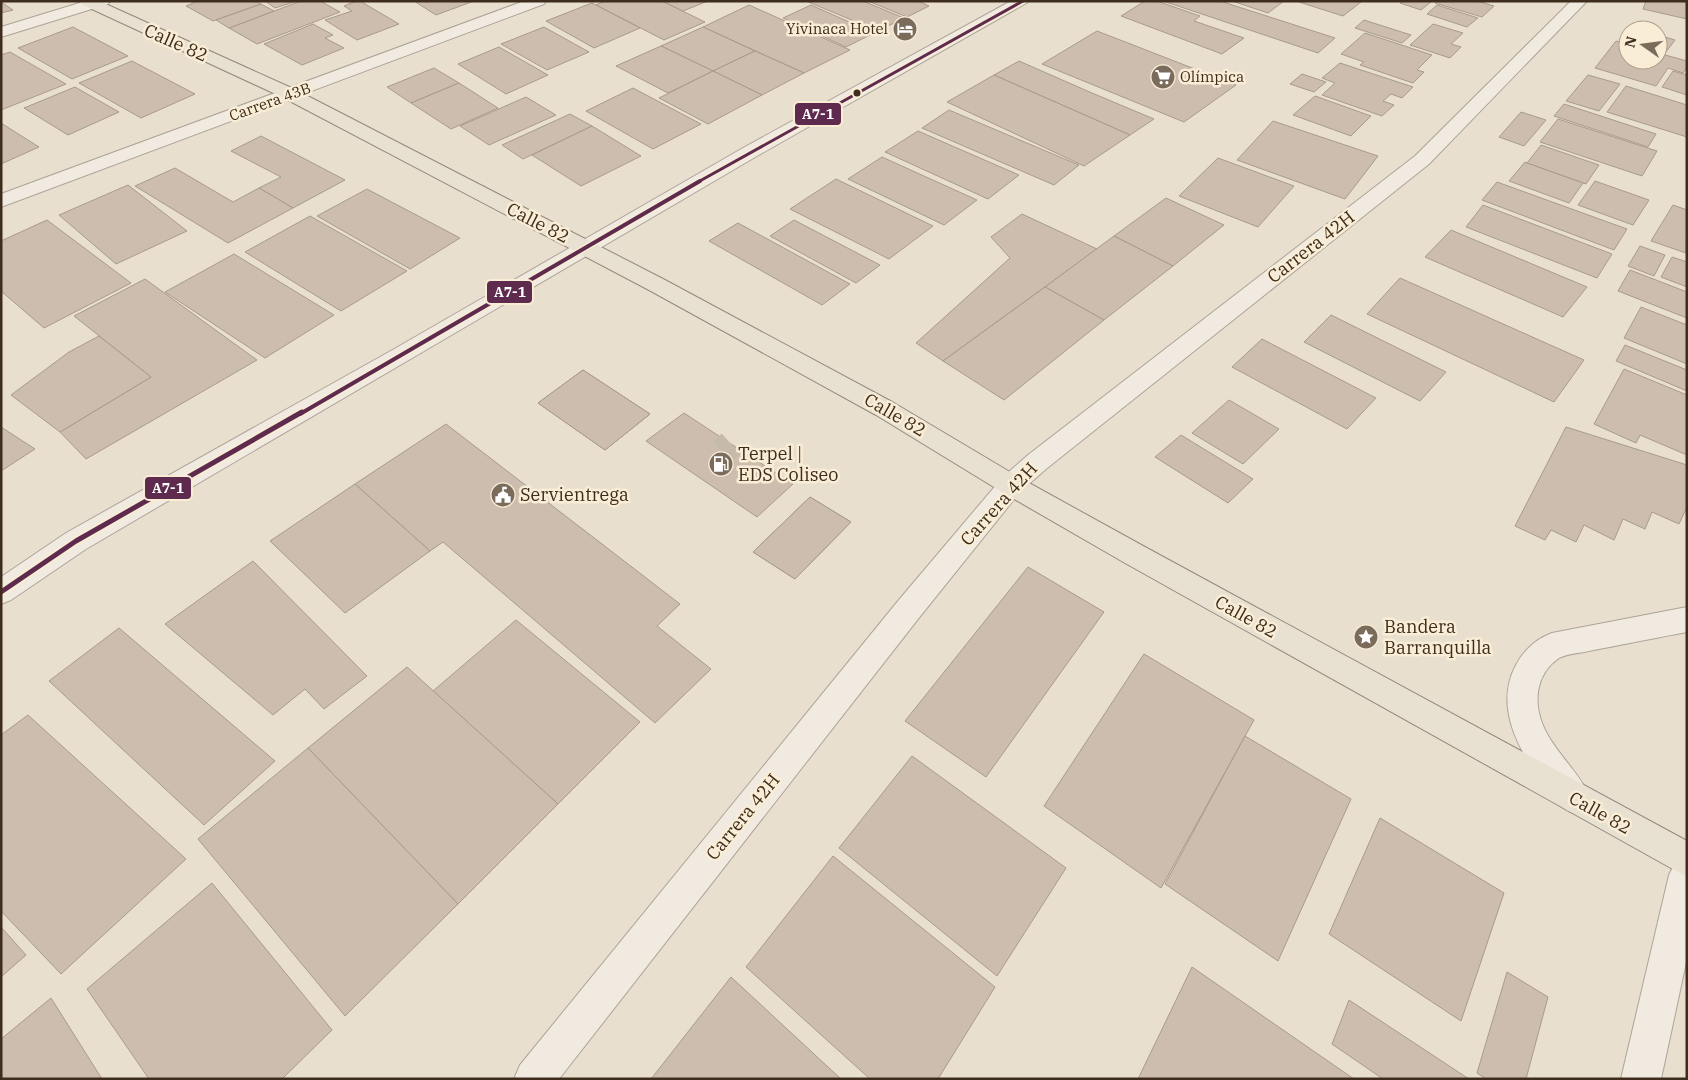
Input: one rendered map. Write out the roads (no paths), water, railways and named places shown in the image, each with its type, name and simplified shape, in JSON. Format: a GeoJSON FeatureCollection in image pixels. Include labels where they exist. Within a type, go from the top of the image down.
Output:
{"type":"FeatureCollection","features":[{"type":"Feature","properties":{"kind":"main road","name":"Calle 82"},"geometry":{"type":"LineString","coordinates":[[94,2],[290,94],[587,248],[885,409],[1012,485],[1687,860]]}},
{"type":"Feature","properties":{"kind":"street","name":"Carrera 43B"},"geometry":{"type":"LineString","coordinates":[[1,201],[538,1]]}},
{"type":"Feature","properties":{"kind":"street"},"geometry":{"type":"LineString","coordinates":[[1,592],[76,541],[587,248],[750,152],[1023,1]]}},
{"type":"Feature","properties":{"kind":"street","name":"Carrera 42H"},"geometry":{"type":"LineString","coordinates":[[534,1079],[908,610],[1012,485],[1036,462],[1422,160],[1580,1]]}},
{"type":"Feature","properties":{"kind":"street"},"geometry":{"type":"LineString","coordinates":[[1,32],[94,2]]}},
{"type":"Feature","properties":{"kind":"street"},"geometry":{"type":"LineString","coordinates":[[1574,798],[1538,750],[1528,728],[1522,706],[1522,687],[1528,670],[1537,656],[1552,646],[1687,619]]}},
{"type":"Feature","properties":{"kind":"street"},"geometry":{"type":"LineString","coordinates":[[1641,1079],[1687,874]]}},
{"type":"Feature","properties":{"kind":"tunnel"},"geometry":{"type":"LineString","coordinates":[[722,452],[731,444]]}},
{"type":"Feature","properties":{"kind":"place","name":"Yivinaca Hotel"},"geometry":{"type":"Point","coordinates":[905,29]}},
{"type":"Feature","properties":{"kind":"place","name":"Olímpica"},"geometry":{"type":"Point","coordinates":[1163,77]}},
{"type":"Feature","properties":{"kind":"place","name":"Terpel | EDS Coliseo"},"geometry":{"type":"Point","coordinates":[721,464]}},
{"type":"Feature","properties":{"kind":"place","name":"Servientrega"},"geometry":{"type":"Point","coordinates":[503,495]}},
{"type":"Feature","properties":{"kind":"place","name":"Bandera Barranquilla"},"geometry":{"type":"Point","coordinates":[1366,637]}}]}
